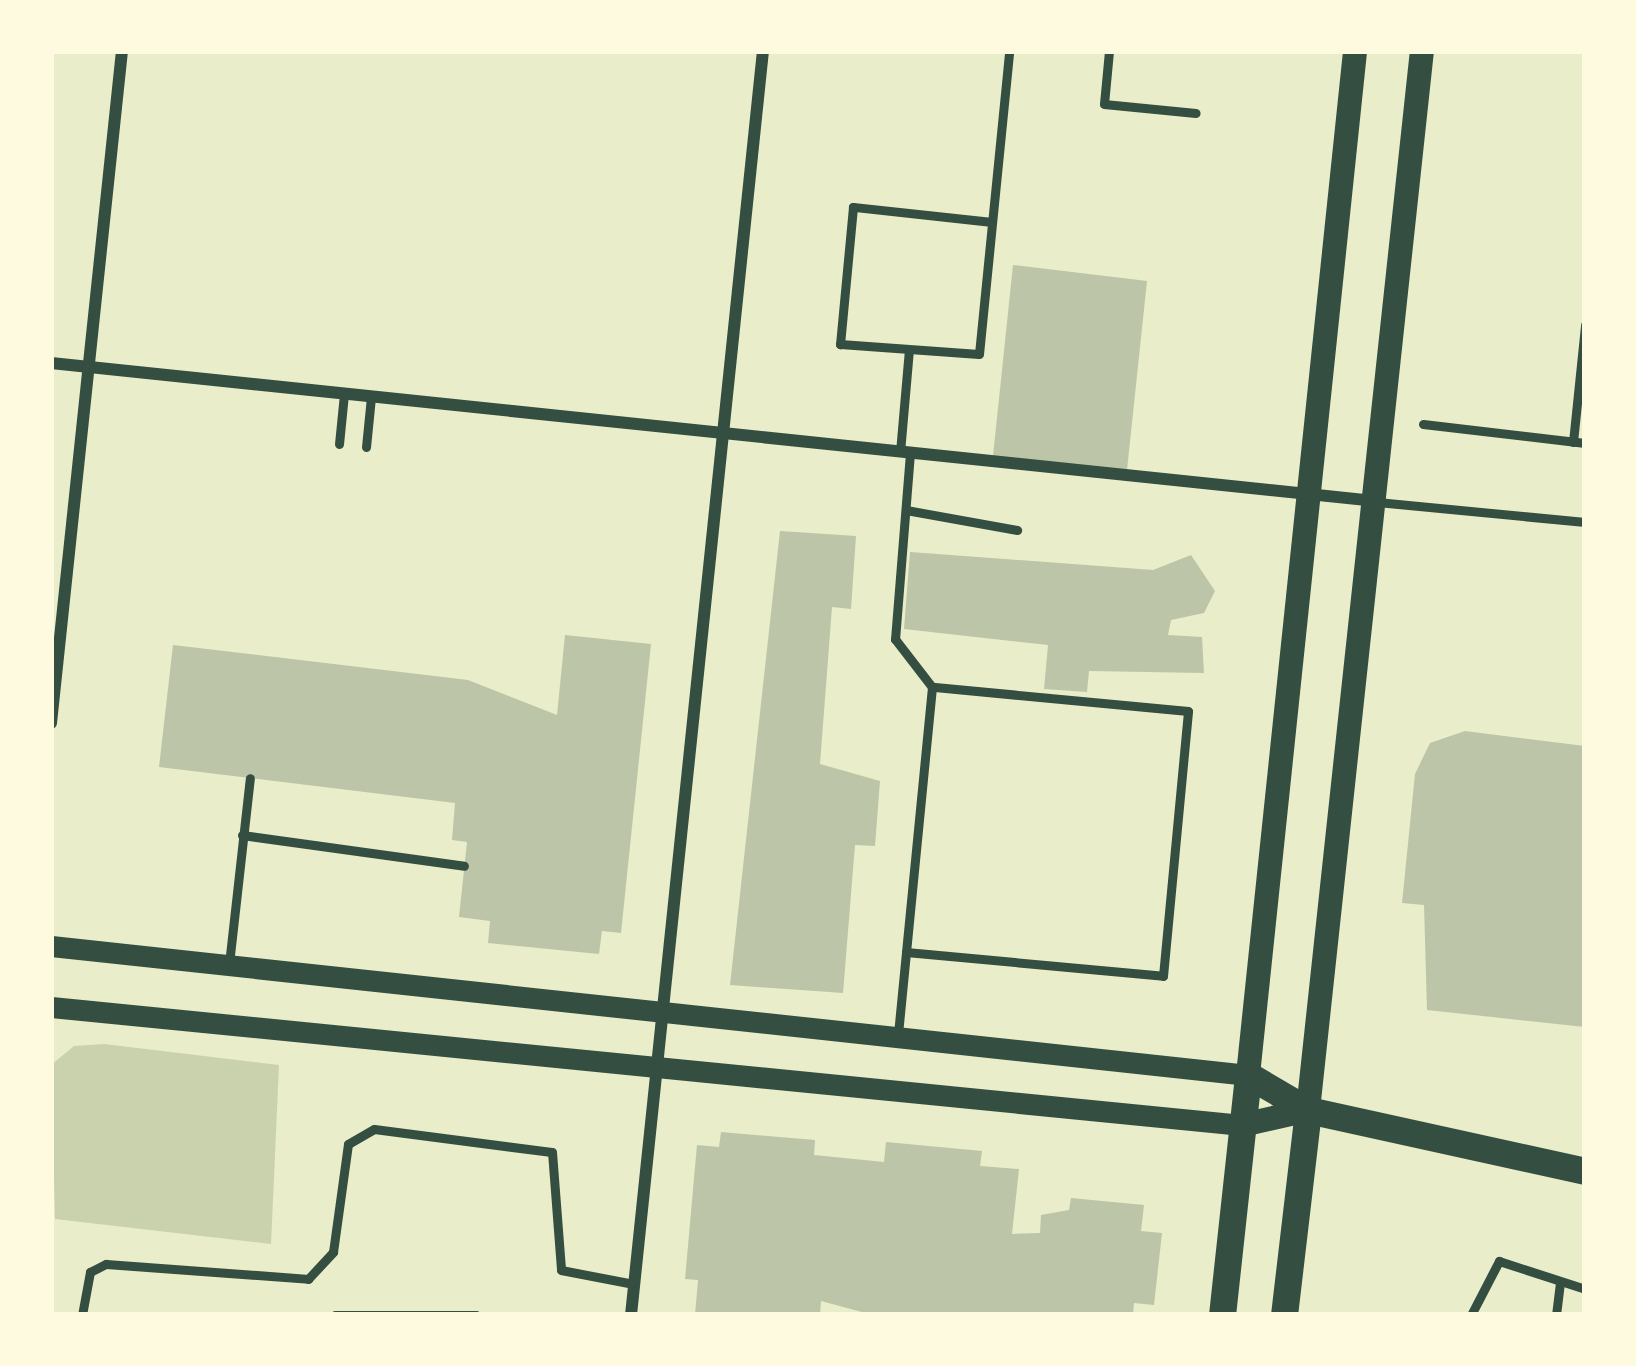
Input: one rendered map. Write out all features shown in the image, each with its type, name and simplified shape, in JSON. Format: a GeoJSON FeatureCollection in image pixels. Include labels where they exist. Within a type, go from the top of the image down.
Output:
{"type":"FeatureCollection","features":[{"type":"Feature","properties":{"kind":"main road"},"geometry":{"type":"LineString","coordinates":[[1222,1315],[1355,51]]}},
{"type":"Feature","properties":{"kind":"main road"},"geometry":{"type":"LineString","coordinates":[[1284,1315],[1377,502],[1422,51]]}},
{"type":"Feature","properties":{"kind":"main road"},"geometry":{"type":"LineString","coordinates":[[1248,1075],[1309,1110],[1585,1172]]}},
{"type":"Feature","properties":{"kind":"main road"},"geometry":{"type":"LineString","coordinates":[[1242,1125],[1309,1110]]}},
{"type":"Feature","properties":{"kind":"street"},"geometry":{"type":"LineString","coordinates":[[51,723],[122,51]]}},
{"type":"Feature","properties":{"kind":"street"},"geometry":{"type":"LineString","coordinates":[[631,1315],[763,51]]}},
{"type":"Feature","properties":{"kind":"street"},"geometry":{"type":"LineString","coordinates":[[51,363],[1377,502]]}},
{"type":"Feature","properties":{"kind":"street"},"geometry":{"type":"LineString","coordinates":[[51,946],[1248,1075]]}},
{"type":"Feature","properties":{"kind":"street"},"geometry":{"type":"LineString","coordinates":[[51,1007],[656,1071],[1242,1125]]}},
{"type":"Feature","properties":{"kind":"lane"},"geometry":{"type":"LineString","coordinates":[[992,222],[853,207],[841,344],[979,354],[1010,51]]}},
{"type":"Feature","properties":{"kind":"lane"},"geometry":{"type":"LineString","coordinates":[[1109,51],[1104,104],[1196,113]]}},
{"type":"Feature","properties":{"kind":"lane"},"geometry":{"type":"LineString","coordinates":[[1423,424],[1579,442],[1585,326]]}},
{"type":"Feature","properties":{"kind":"lane"},"geometry":{"type":"LineString","coordinates":[[898,1035],[932,687],[895,639],[905,510],[909,350]]}},
{"type":"Feature","properties":{"kind":"lane"},"geometry":{"type":"LineString","coordinates":[[339,444],[344,394]]}},
{"type":"Feature","properties":{"kind":"lane"},"geometry":{"type":"LineString","coordinates":[[366,447],[371,397]]}},
{"type":"Feature","properties":{"kind":"lane"},"geometry":{"type":"LineString","coordinates":[[1377,502],[1585,522]]}},
{"type":"Feature","properties":{"kind":"lane"},"geometry":{"type":"LineString","coordinates":[[905,510],[1017,530]]}},
{"type":"Feature","properties":{"kind":"lane"},"geometry":{"type":"LineString","coordinates":[[907,952],[1162,976],[1188,711],[932,687]]}},
{"type":"Feature","properties":{"kind":"lane"},"geometry":{"type":"LineString","coordinates":[[229,964],[250,778]]}},
{"type":"Feature","properties":{"kind":"lane"},"geometry":{"type":"LineString","coordinates":[[242,835],[464,866]]}},
{"type":"Feature","properties":{"kind":"lane"},"geometry":{"type":"LineString","coordinates":[[82,1315],[90,1272],[106,1264],[308,1279],[334,1252],[348,1144],[374,1129],[552,1152],[561,1270],[634,1284]]}},
{"type":"Feature","properties":{"kind":"lane"},"geometry":{"type":"LineString","coordinates":[[1471,1315],[1498,1261],[1585,1288]]}},
{"type":"Feature","properties":{"kind":"lane"},"geometry":{"type":"LineString","coordinates":[[1556,1315],[1560,1284]]}},
{"type":"Feature","properties":{"kind":"lane"},"geometry":{"type":"LineString","coordinates":[[335,1315],[476,1315]]}},
{"type":"Feature","properties":{"kind":"green space"},"geometry":{"type":"Polygon","coordinates":[[[104,1044],[279,1065],[271,1244],[55,1219],[51,1065],[74,1046],[104,1044]]]}},
{"type":"Feature","properties":{"kind":"building"},"geometry":{"type":"Polygon","coordinates":[[[1013,265],[1147,281],[1127,470],[993,456],[1013,265]]]}},
{"type":"Feature","properties":{"kind":"building"},"geometry":{"type":"Polygon","coordinates":[[[780,531],[856,536],[851,609],[832,607],[820,764],[880,781],[875,846],[855,845],[843,993],[730,985],[780,531]]]}},
{"type":"Feature","properties":{"kind":"building"},"geometry":{"type":"Polygon","coordinates":[[[910,552],[1153,570],[1191,555],[1215,591],[1204,613],[1171,620],[1168,635],[1202,637],[1204,673],[1089,671],[1087,692],[1044,689],[1048,645],[904,629],[910,552]]]}},
{"type":"Feature","properties":{"kind":"building"},"geometry":{"type":"Polygon","coordinates":[[[565,635],[651,644],[621,933],[602,931],[599,954],[488,943],[490,921],[459,917],[467,842],[452,840],[455,803],[159,767],[173,645],[468,680],[557,715],[565,635]]]}},
{"type":"Feature","properties":{"kind":"building"},"geometry":{"type":"Polygon","coordinates":[[[1465,731],[1585,746],[1585,1027],[1427,1010],[1424,905],[1402,903],[1415,774],[1430,743],[1465,731]]]}},
{"type":"Feature","properties":{"kind":"building"},"geometry":{"type":"Polygon","coordinates":[[[721,1132],[815,1140],[814,1155],[884,1162],[886,1142],[982,1151],[980,1166],[1019,1169],[1012,1234],[1040,1233],[1041,1215],[1069,1210],[1071,1198],[1144,1205],[1141,1231],[1162,1233],[1154,1305],[1134,1303],[1133,1315],[873,1315],[821,1301],[820,1315],[695,1315],[698,1280],[685,1279],[697,1145],[719,1147],[721,1132]]]}}]}
